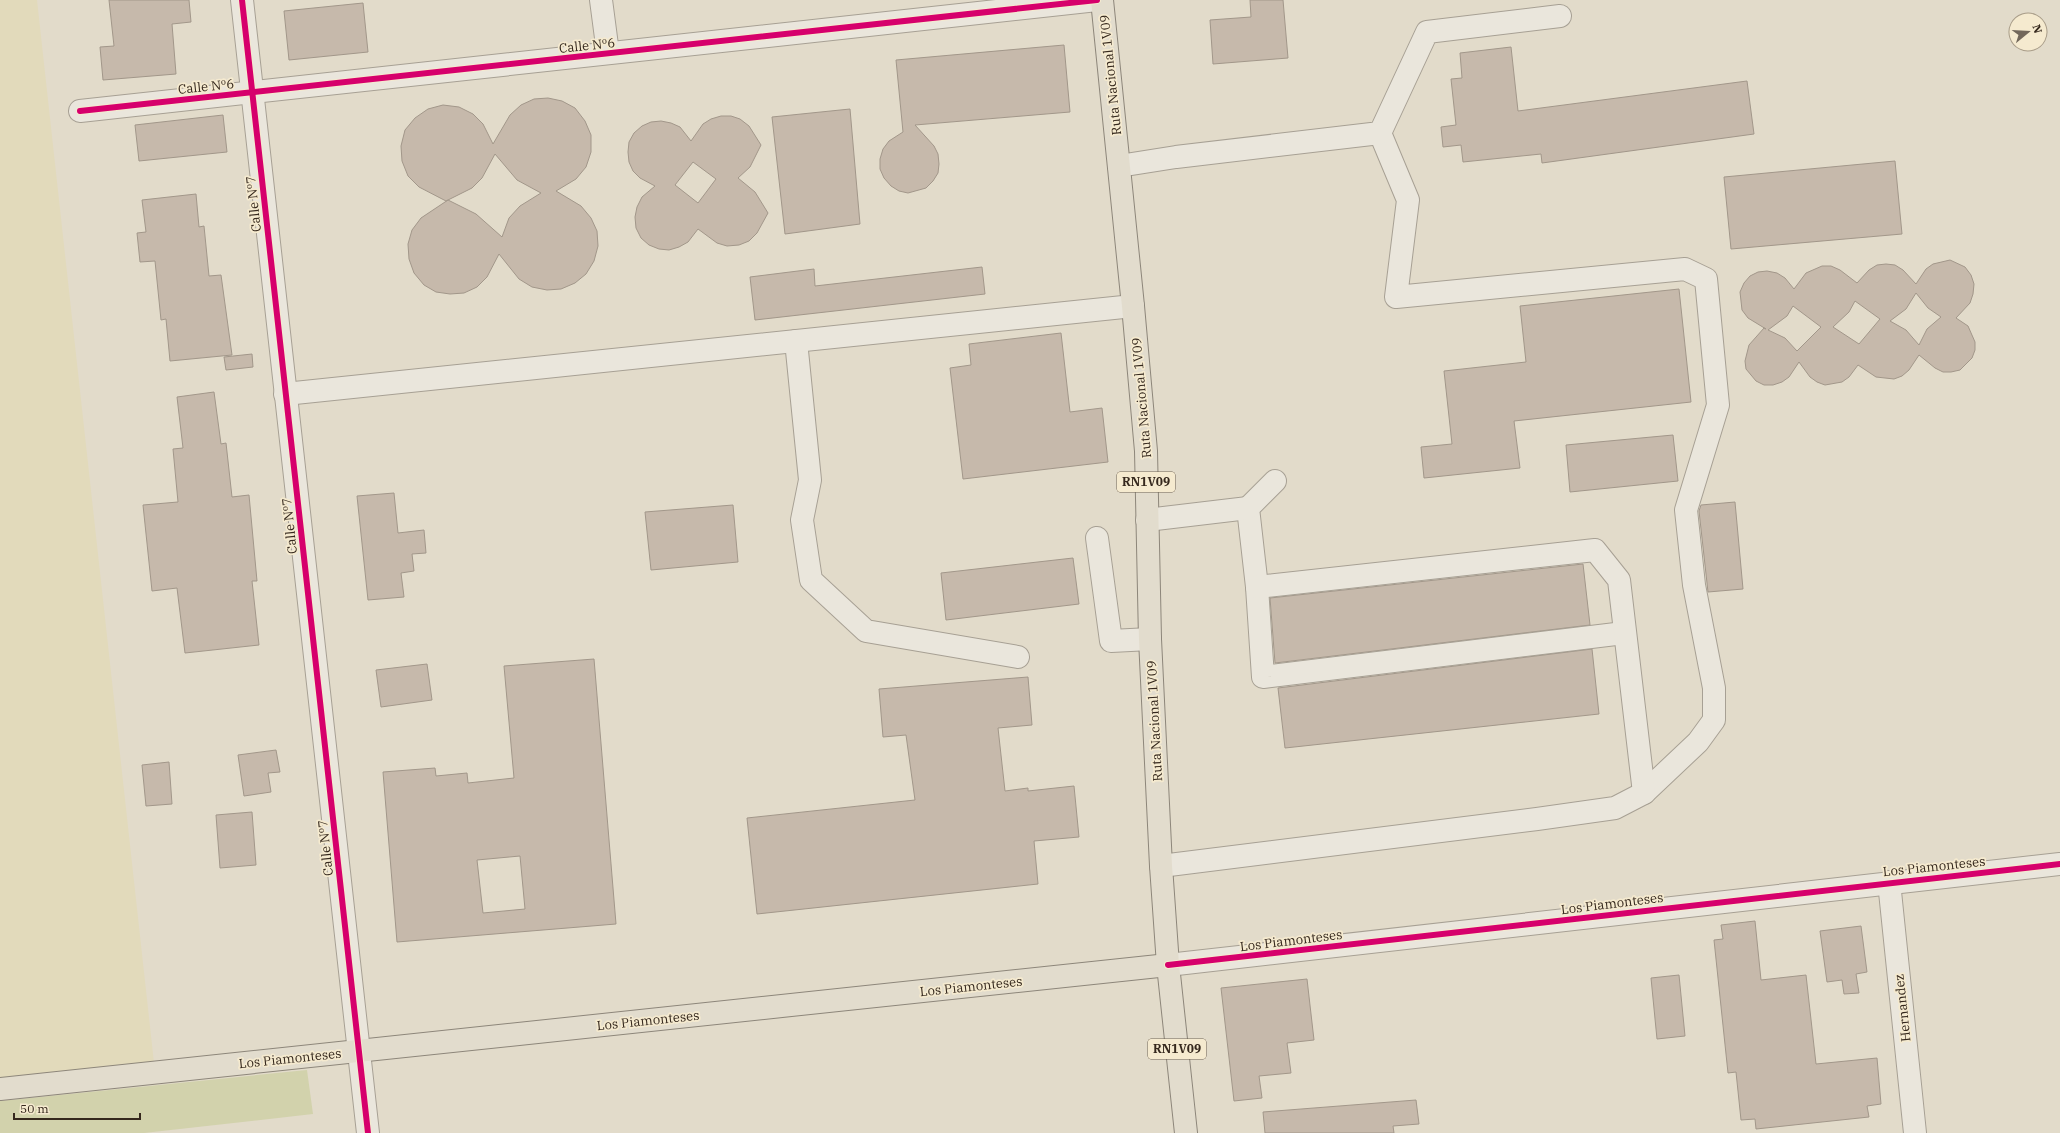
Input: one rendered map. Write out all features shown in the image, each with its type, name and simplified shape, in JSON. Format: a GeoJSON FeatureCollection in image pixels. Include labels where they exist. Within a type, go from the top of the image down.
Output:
{"type":"FeatureCollection","features":[{"type":"Feature","properties":{"kind":"main road","name":"Ruta Nacional 1V09"},"geometry":{"type":"LineString","coordinates":[[1102,0],[1146,451],[1150,639],[1161,866],[1168,965]]}},
{"type":"Feature","properties":{"kind":"main road","name":"Los Piamonteses"},"geometry":{"type":"LineString","coordinates":[[0,1089],[1168,965]]}},
{"type":"Feature","properties":{"kind":"main road","name":"RN1V09"},"geometry":{"type":"LineString","coordinates":[[1168,965],[1186,1133]]}},
{"type":"Feature","properties":{"kind":"street","name":"Calle Nº7"},"geometry":{"type":"LineString","coordinates":[[242,0],[368,1133]]}},
{"type":"Feature","properties":{"kind":"street"},"geometry":{"type":"LineString","coordinates":[[602,0],[608,53]]}},
{"type":"Feature","properties":{"kind":"street","name":"Calle Nº6"},"geometry":{"type":"LineString","coordinates":[[80,111],[1097,0]]}},
{"type":"Feature","properties":{"kind":"street"},"geometry":{"type":"LineString","coordinates":[[1161,866],[1615,808],[1644,794],[1698,742],[1714,720],[1714,688],[1694,585],[1686,510],[1718,405],[1706,279],[1685,269],[1396,297],[1408,200],[1380,133],[1427,32],[1560,16]]}},
{"type":"Feature","properties":{"kind":"street"},"geometry":{"type":"LineString","coordinates":[[1119,166],[1176,157],[1380,133]]}},
{"type":"Feature","properties":{"kind":"street"},"geometry":{"type":"LineString","coordinates":[[285,394],[1133,306]]}},
{"type":"Feature","properties":{"kind":"street"},"geometry":{"type":"LineString","coordinates":[[796,341],[810,480],[802,520],[812,580],[866,631],[1018,657]]}},
{"type":"Feature","properties":{"kind":"street"},"geometry":{"type":"LineString","coordinates":[[1147,520],[1248,508],[1275,481]]}},
{"type":"Feature","properties":{"kind":"street"},"geometry":{"type":"LineString","coordinates":[[1248,508],[1257,587],[1263,677],[1624,633]]}},
{"type":"Feature","properties":{"kind":"street"},"geometry":{"type":"LineString","coordinates":[[1097,538],[1111,641],[1150,639]]}},
{"type":"Feature","properties":{"kind":"street"},"geometry":{"type":"LineString","coordinates":[[1257,587],[1595,550],[1619,580],[1644,794]]}},
{"type":"Feature","properties":{"kind":"street","name":"Los Piamonteses"},"geometry":{"type":"LineString","coordinates":[[1168,965],[1889,882],[2060,864]]}},
{"type":"Feature","properties":{"kind":"street","name":"Hernandez"},"geometry":{"type":"LineString","coordinates":[[1889,882],[1914,1133]]}},
{"type":"Feature","properties":{"kind":"shaded area"},"geometry":{"type":"Polygon","coordinates":[[[0,0],[37,0],[155,1072],[0,1088],[0,0]]]}},
{"type":"Feature","properties":{"kind":"green space"},"geometry":{"type":"Polygon","coordinates":[[[307,1070],[313,1114],[144,1133],[0,1133],[0,1101],[307,1070]]]}},
{"type":"Feature","properties":{"kind":"building"},"geometry":{"type":"Polygon","coordinates":[[[109,0],[189,0],[191,22],[172,24],[176,74],[103,80],[100,47],[114,46],[109,0]]]}},
{"type":"Feature","properties":{"kind":"building"},"geometry":{"type":"Polygon","coordinates":[[[1250,0],[1283,0],[1288,58],[1213,64],[1210,20],[1251,17],[1250,0]]]}},
{"type":"Feature","properties":{"kind":"building"},"geometry":{"type":"Polygon","coordinates":[[[363,3],[368,52],[289,60],[284,11],[363,3]]]}},
{"type":"Feature","properties":{"kind":"building"},"geometry":{"type":"Polygon","coordinates":[[[1064,45],[1070,112],[915,125],[934,146],[938,154],[938,173],[926,188],[908,193],[899,191],[891,186],[884,178],[880,169],[880,159],[883,149],[889,141],[903,132],[896,60],[1064,45]]]}},
{"type":"Feature","properties":{"kind":"building"},"geometry":{"type":"Polygon","coordinates":[[[1511,47],[1518,111],[1747,81],[1754,134],[1542,163],[1541,154],[1463,162],[1461,145],[1443,147],[1441,127],[1456,125],[1451,79],[1462,78],[1460,53],[1511,47]]]}},
{"type":"Feature","properties":{"kind":"building"},"geometry":{"type":"Polygon","coordinates":[[[548,98],[562,101],[575,108],[585,121],[591,135],[591,152],[586,167],[576,179],[556,191],[581,206],[591,218],[597,231],[598,246],[594,261],[586,274],[575,283],[561,289],[547,290],[532,287],[519,279],[499,254],[487,277],[477,287],[464,293],[450,294],[436,292],[424,285],[414,273],[409,259],[408,244],[412,230],[421,218],[448,200],[446,201],[419,187],[408,176],[402,161],[401,146],[405,130],[415,118],[428,109],[443,105],[459,107],[473,114],[483,124],[493,144],[510,115],[521,105],[534,99],[548,98]],[[495,154],[482,178],[472,188],[448,200],[476,214],[502,237],[509,218],[520,206],[541,193],[517,180],[495,154]]]}},
{"type":"Feature","properties":{"kind":"building"},"geometry":{"type":"Polygon","coordinates":[[[850,109],[860,224],[785,234],[772,117],[850,109]]]}},
{"type":"Feature","properties":{"kind":"building"},"geometry":{"type":"Polygon","coordinates":[[[223,115],[227,152],[139,161],[135,125],[223,115]]]}},
{"type":"Feature","properties":{"kind":"building"},"geometry":{"type":"Polygon","coordinates":[[[721,116],[731,116],[740,119],[749,126],[761,145],[750,167],[738,178],[755,192],[768,213],[757,233],[749,241],[739,245],[727,246],[717,243],[698,229],[688,242],[679,247],[669,250],[659,249],[649,245],[641,238],[636,228],[635,217],[637,207],[642,197],[655,186],[640,178],[633,171],[629,162],[629,142],[634,133],[642,126],[651,122],[661,121],[680,127],[691,141],[703,124],[711,119],[721,116]],[[693,162],[675,185],[698,203],[716,179],[693,162]]]}},
{"type":"Feature","properties":{"kind":"building"},"geometry":{"type":"Polygon","coordinates":[[[1895,161],[1902,234],[1731,249],[1724,177],[1895,161]]]}},
{"type":"Feature","properties":{"kind":"building"},"geometry":{"type":"Polygon","coordinates":[[[196,194],[199,227],[204,226],[209,276],[221,275],[232,355],[170,361],[166,319],[161,320],[155,261],[140,262],[137,233],[146,232],[142,200],[196,194]]]}},
{"type":"Feature","properties":{"kind":"building"},"geometry":{"type":"Polygon","coordinates":[[[1950,260],[1965,267],[1971,275],[1974,284],[1970,303],[1956,318],[1968,326],[1975,342],[1975,350],[1972,358],[1960,370],[1943,372],[1935,368],[1919,355],[1909,370],[1902,376],[1894,379],[1876,377],[1858,365],[1849,377],[1842,382],[1825,385],[1810,377],[1799,362],[1789,377],[1782,382],[1773,385],[1764,385],[1756,381],[1746,369],[1745,361],[1749,345],[1764,328],[1766,329],[1748,318],[1742,310],[1740,292],[1744,283],[1750,276],[1758,272],[1767,271],[1777,273],[1785,278],[1794,289],[1806,273],[1822,266],[1831,266],[1840,270],[1857,283],[1869,270],[1877,265],[1886,264],[1895,265],[1903,270],[1916,284],[1926,269],[1933,264],[1950,260]],[[1916,293],[1906,309],[1890,321],[1906,330],[1919,345],[1927,329],[1941,317],[1928,308],[1916,293]],[[1855,301],[1849,312],[1833,327],[1859,344],[1880,319],[1855,301]],[[1793,306],[1787,316],[1768,330],[1785,338],[1797,351],[1821,327],[1793,306]]]}},
{"type":"Feature","properties":{"kind":"building"},"geometry":{"type":"Polygon","coordinates":[[[982,267],[985,294],[755,320],[750,277],[814,269],[815,286],[982,267]]]}},
{"type":"Feature","properties":{"kind":"building"},"geometry":{"type":"Polygon","coordinates":[[[1679,289],[1691,402],[1514,421],[1520,468],[1424,478],[1421,447],[1452,444],[1444,371],[1526,362],[1520,306],[1679,289]]]}},
{"type":"Feature","properties":{"kind":"building"},"geometry":{"type":"Polygon","coordinates":[[[1061,333],[1070,412],[1102,408],[1108,462],[963,479],[950,368],[971,365],[969,344],[1061,333]]]}},
{"type":"Feature","properties":{"kind":"building"},"geometry":{"type":"Polygon","coordinates":[[[252,354],[253,367],[226,370],[224,357],[252,354]]]}},
{"type":"Feature","properties":{"kind":"building"},"geometry":{"type":"Polygon","coordinates":[[[214,392],[221,444],[226,443],[232,497],[249,495],[257,581],[252,581],[259,645],[185,653],[177,588],[152,591],[143,505],[178,502],[173,449],[183,448],[177,397],[214,392]]]}},
{"type":"Feature","properties":{"kind":"building"},"geometry":{"type":"Polygon","coordinates":[[[1673,435],[1678,481],[1570,492],[1566,445],[1673,435]]]}},
{"type":"Feature","properties":{"kind":"building"},"geometry":{"type":"Polygon","coordinates":[[[394,493],[398,533],[424,530],[426,553],[412,554],[414,571],[401,573],[404,597],[368,600],[357,496],[394,493]]]}},
{"type":"Feature","properties":{"kind":"building"},"geometry":{"type":"Polygon","coordinates":[[[1735,502],[1743,589],[1708,592],[1699,511],[1701,505],[1735,502]]]}},
{"type":"Feature","properties":{"kind":"building"},"geometry":{"type":"Polygon","coordinates":[[[733,505],[738,562],[651,570],[645,512],[733,505]]]}},
{"type":"Feature","properties":{"kind":"building"},"geometry":{"type":"Polygon","coordinates":[[[1073,558],[1079,604],[946,620],[941,573],[1073,558]]]}},
{"type":"Feature","properties":{"kind":"building"},"geometry":{"type":"Polygon","coordinates":[[[1583,564],[1590,625],[1275,663],[1270,598],[1583,564]]]}},
{"type":"Feature","properties":{"kind":"building"},"geometry":{"type":"Polygon","coordinates":[[[1592,649],[1599,714],[1285,748],[1278,688],[1592,649]]]}},
{"type":"Feature","properties":{"kind":"building"},"geometry":{"type":"Polygon","coordinates":[[[594,659],[616,924],[397,942],[383,772],[435,768],[436,776],[467,773],[468,783],[514,778],[504,666],[594,659]],[[520,856],[477,860],[483,913],[525,909],[520,856]]]}},
{"type":"Feature","properties":{"kind":"building"},"geometry":{"type":"Polygon","coordinates":[[[427,664],[432,700],[381,707],[376,670],[427,664]]]}},
{"type":"Feature","properties":{"kind":"building"},"geometry":{"type":"Polygon","coordinates":[[[1028,677],[1032,725],[998,728],[1005,791],[1028,788],[1028,791],[1074,786],[1079,837],[1034,841],[1038,884],[757,914],[747,818],[915,800],[906,735],[883,737],[879,689],[1028,677]]]}},
{"type":"Feature","properties":{"kind":"building"},"geometry":{"type":"Polygon","coordinates":[[[276,750],[280,772],[268,773],[271,792],[244,796],[238,755],[276,750]]]}},
{"type":"Feature","properties":{"kind":"building"},"geometry":{"type":"Polygon","coordinates":[[[169,762],[172,804],[146,806],[142,765],[169,762]]]}},
{"type":"Feature","properties":{"kind":"building"},"geometry":{"type":"Polygon","coordinates":[[[252,812],[256,865],[220,868],[216,815],[252,812]]]}},
{"type":"Feature","properties":{"kind":"building"},"geometry":{"type":"Polygon","coordinates":[[[1755,921],[1761,980],[1806,975],[1816,1064],[1877,1058],[1881,1104],[1867,1106],[1869,1117],[1756,1129],[1755,1119],[1741,1120],[1736,1072],[1728,1073],[1714,940],[1723,939],[1721,925],[1755,921]]]}},
{"type":"Feature","properties":{"kind":"building"},"geometry":{"type":"Polygon","coordinates":[[[1861,926],[1867,972],[1856,974],[1859,993],[1844,994],[1842,980],[1827,982],[1820,931],[1861,926]]]}},
{"type":"Feature","properties":{"kind":"building"},"geometry":{"type":"Polygon","coordinates":[[[1679,975],[1685,1036],[1657,1039],[1651,978],[1679,975]]]}},
{"type":"Feature","properties":{"kind":"building"},"geometry":{"type":"Polygon","coordinates":[[[1307,979],[1314,1040],[1287,1043],[1291,1073],[1259,1076],[1262,1098],[1234,1101],[1221,988],[1307,979]]]}},
{"type":"Feature","properties":{"kind":"building"},"geometry":{"type":"Polygon","coordinates":[[[1416,1100],[1419,1124],[1393,1126],[1394,1133],[1265,1133],[1263,1112],[1416,1100]]]}},
{"type":"Feature","properties":{"kind":"cycle path"},"geometry":{"type":"LineString","coordinates":[[242,0],[368,1133]]}},
{"type":"Feature","properties":{"kind":"cycle path"},"geometry":{"type":"LineString","coordinates":[[80,111],[1097,0]]}},
{"type":"Feature","properties":{"kind":"cycle path"},"geometry":{"type":"LineString","coordinates":[[1168,965],[2060,864]]}}]}
